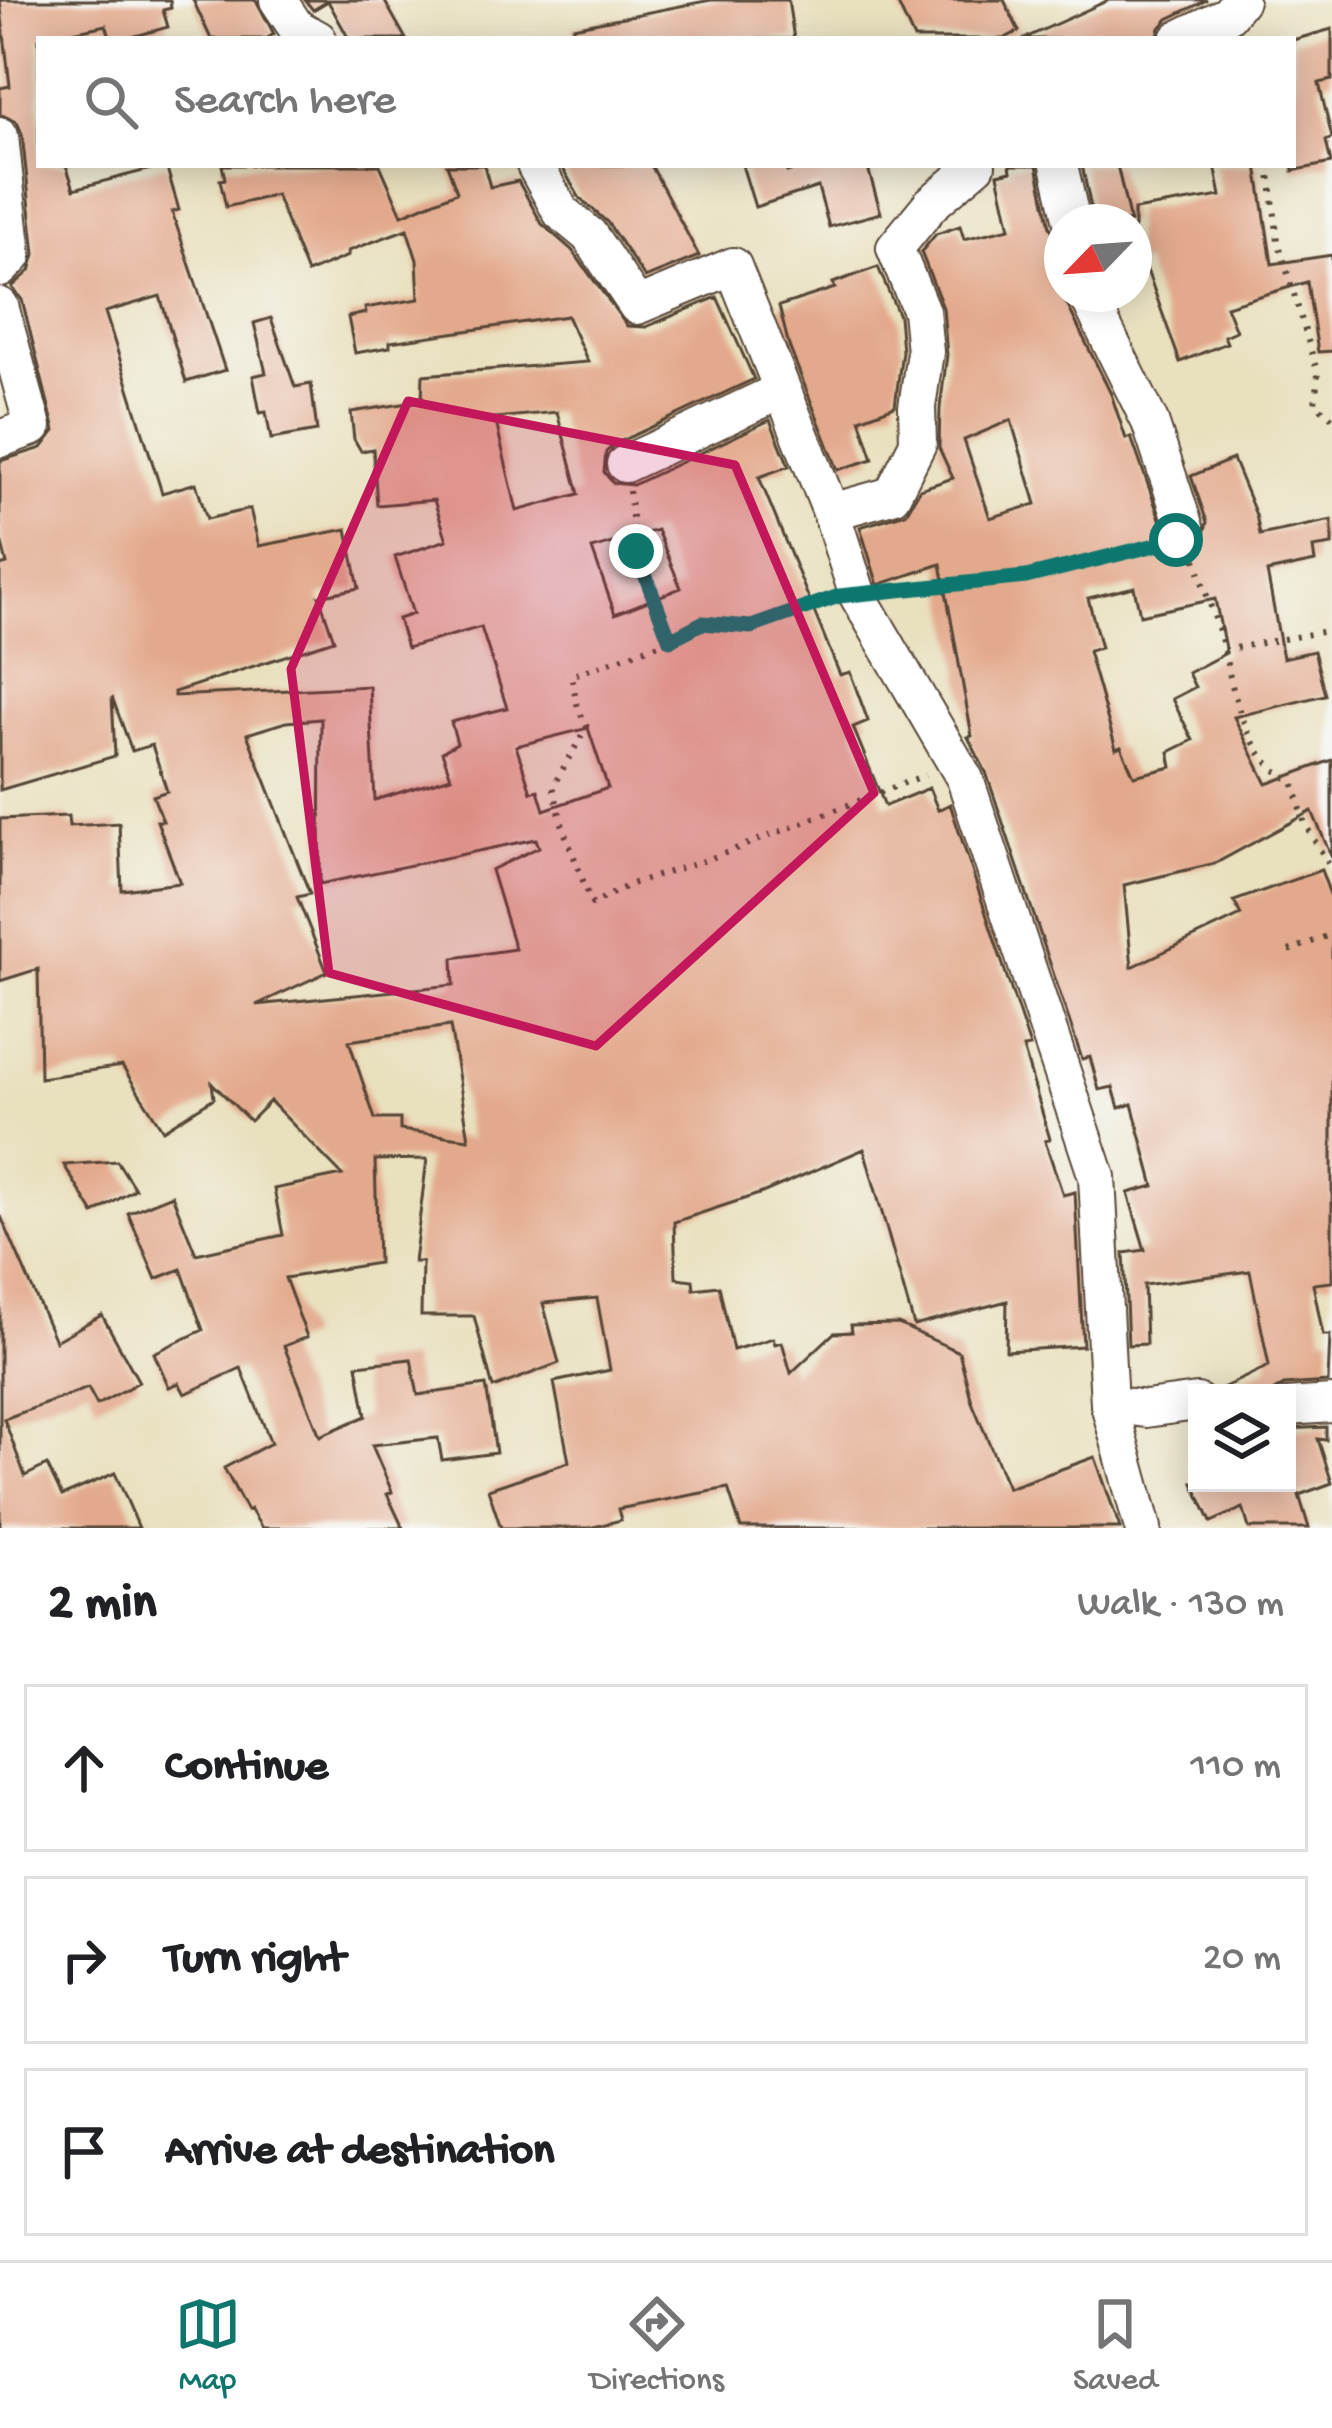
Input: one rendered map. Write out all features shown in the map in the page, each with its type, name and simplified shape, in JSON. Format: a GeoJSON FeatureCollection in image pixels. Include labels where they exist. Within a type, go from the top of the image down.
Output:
{"type":"FeatureCollection","features":[{"type":"Feature","properties":{"kind":"street"},"geometry":{"type":"LineString","coordinates":[[278,0],[296,27],[312,36]]}},
{"type":"Feature","properties":{"kind":"street"},"geometry":{"type":"LineString","coordinates":[[1185,36],[1228,15],[1240,0]]}},
{"type":"Feature","properties":{"kind":"street"},"geometry":{"type":"LineString","coordinates":[[0,136],[13,256],[0,269]]}},
{"type":"Feature","properties":{"kind":"street"},"geometry":{"type":"LineString","coordinates":[[537,168],[561,212],[589,235],[637,306],[733,266],[831,512],[858,596],[956,763],[1097,1177],[1109,1404],[1143,1528]]}},
{"type":"Feature","properties":{"kind":"street"},"geometry":{"type":"LineString","coordinates":[[831,512],[892,495],[918,443],[917,406],[926,352],[921,311],[895,248],[931,204],[973,168]]}},
{"type":"Feature","properties":{"kind":"street"},"geometry":{"type":"LineString","coordinates":[[1060,168],[1068,204]]}},
{"type":"Feature","properties":{"kind":"street"},"geometry":{"type":"LineString","coordinates":[[0,306],[33,428],[0,439]]}},
{"type":"Feature","properties":{"kind":"street"},"geometry":{"type":"LineString","coordinates":[[1096,312],[1150,422],[1185,528]]}},
{"type":"Feature","properties":{"kind":"street"},"geometry":{"type":"LineString","coordinates":[[626,464],[780,392]]}},
{"type":"Feature","properties":{"kind":"street"},"geometry":{"type":"LineString","coordinates":[[1109,1404],[1146,1409],[1188,1403]]}},
{"type":"Feature","properties":{"kind":"street"},"geometry":{"type":"LineString","coordinates":[[1296,1406],[1332,1404]]}},
{"type":"Feature","properties":{"kind":"path"},"geometry":{"type":"LineString","coordinates":[[1269,168],[1278,241],[1318,374],[1315,403],[1332,418]]}},
{"type":"Feature","properties":{"kind":"path"},"geometry":{"type":"LineString","coordinates":[[626,464],[636,551],[670,640]]}},
{"type":"Feature","properties":{"kind":"path"},"geometry":{"type":"LineString","coordinates":[[956,763],[707,860],[631,884],[592,904],[564,831],[554,786],[586,728],[571,676],[670,640],[702,623],[751,627],[839,596],[1026,577],[1176,540],[1185,528]]}},
{"type":"Feature","properties":{"kind":"path"},"geometry":{"type":"LineString","coordinates":[[1185,528],[1247,729],[1278,774],[1293,781],[1305,824],[1332,870]]}},
{"type":"Feature","properties":{"kind":"path"},"geometry":{"type":"LineString","coordinates":[[1224,650],[1332,629]]}},
{"type":"Feature","properties":{"kind":"path"},"geometry":{"type":"LineString","coordinates":[[1288,950],[1332,934]]}},
{"type":"Feature","properties":{"kind":"highlighted area"},"geometry":{"type":"Polygon","coordinates":[[[408,401],[735,465],[874,793],[596,1046],[329,973],[291,669],[408,401]]]}},
{"type":"Feature","properties":{"kind":"building"},"geometry":{"type":"Polygon","coordinates":[[[0,0],[170,0],[171,8],[163,10],[168,27],[136,36],[110,36],[106,25],[36,36],[36,168],[67,168],[74,189],[167,168],[179,210],[172,212],[225,370],[186,382],[160,296],[105,312],[162,493],[196,483],[207,519],[250,509],[259,546],[347,529],[359,588],[319,596],[334,640],[174,692],[174,696],[369,686],[375,800],[451,777],[442,752],[457,743],[451,722],[507,708],[481,627],[407,648],[398,619],[413,614],[395,557],[447,540],[434,500],[377,505],[373,449],[361,451],[354,439],[351,412],[422,401],[423,375],[588,362],[567,316],[390,342],[390,347],[355,353],[348,317],[366,313],[365,308],[419,299],[417,260],[407,229],[348,251],[348,256],[307,273],[276,195],[226,207],[220,180],[225,179],[223,168],[381,168],[402,215],[457,192],[448,168],[485,168],[490,187],[518,181],[542,224],[572,250],[627,326],[646,327],[717,297],[754,379],[615,444],[606,452],[604,472],[613,483],[633,485],[770,420],[789,466],[759,477],[840,675],[850,672],[868,721],[853,727],[885,806],[929,788],[938,810],[950,804],[1030,1047],[1023,1048],[1050,1139],[1045,1141],[1063,1195],[1075,1192],[1083,1346],[1006,1351],[1007,1301],[914,1326],[864,1149],[762,1193],[674,1222],[676,1278],[693,1280],[694,1289],[719,1286],[733,1350],[773,1338],[775,1344],[782,1342],[791,1373],[834,1333],[852,1332],[851,1325],[898,1324],[959,1352],[972,1402],[1008,1488],[1095,1457],[1120,1528],[741,1528],[728,1488],[618,1509],[621,1520],[590,1528],[501,1528],[488,1489],[569,1462],[554,1382],[610,1370],[597,1298],[543,1303],[559,1363],[493,1388],[474,1316],[421,1316],[422,1262],[414,1262],[427,1159],[375,1160],[378,1263],[285,1278],[307,1337],[284,1346],[320,1436],[366,1416],[357,1365],[411,1359],[418,1395],[486,1385],[496,1453],[442,1460],[438,1438],[372,1445],[403,1528],[262,1528],[247,1511],[224,1468],[271,1443],[241,1368],[185,1394],[179,1383],[169,1387],[154,1353],[203,1330],[181,1269],[156,1279],[128,1213],[172,1195],[196,1254],[283,1235],[274,1189],[342,1175],[270,1101],[250,1121],[212,1083],[214,1098],[163,1130],[122,1066],[40,1078],[38,969],[0,981],[0,819],[68,816],[69,826],[119,823],[122,890],[180,883],[157,821],[163,821],[153,796],[167,791],[152,745],[132,751],[112,697],[115,756],[0,790],[0,566],[7,564],[0,536],[0,461],[42,448],[55,431],[22,300],[12,287],[30,271],[35,254],[22,134],[17,122],[0,114],[0,88],[10,86],[0,0]],[[557,412],[495,418],[517,511],[579,494],[557,412]],[[657,530],[592,549],[615,614],[681,588],[657,530]],[[321,719],[286,722],[247,734],[310,894],[297,897],[327,972],[256,1005],[454,985],[453,958],[515,949],[491,870],[539,847],[536,839],[320,884],[321,719]],[[588,728],[516,746],[531,792],[538,790],[544,810],[608,788],[588,728]],[[450,1026],[349,1041],[375,1119],[400,1119],[400,1130],[469,1139],[450,1026]]]}},
{"type":"Feature","properties":{"kind":"building"},"geometry":{"type":"Polygon","coordinates":[[[193,0],[256,0],[274,34],[271,36],[210,36],[193,0]]]}},
{"type":"Feature","properties":{"kind":"building"},"geometry":{"type":"Polygon","coordinates":[[[305,0],[384,0],[404,36],[347,36],[328,1],[313,10],[305,0]]]}},
{"type":"Feature","properties":{"kind":"building"},"geometry":{"type":"Polygon","coordinates":[[[711,0],[788,0],[794,36],[574,36],[573,27],[711,0]]]}},
{"type":"Feature","properties":{"kind":"building"},"geometry":{"type":"Polygon","coordinates":[[[896,0],[1004,0],[1019,31],[1009,36],[913,36],[896,0]]]}},
{"type":"Feature","properties":{"kind":"building"},"geometry":{"type":"Polygon","coordinates":[[[1109,0],[1207,0],[1168,19],[1158,36],[1030,36],[1109,0]]]}},
{"type":"Feature","properties":{"kind":"building"},"geometry":{"type":"Polygon","coordinates":[[[1332,29],[1332,80],[1319,83],[1332,138],[1326,141],[1331,163],[1293,171],[1296,168],[1296,39],[1332,29]]]}},
{"type":"Feature","properties":{"kind":"building"},"geometry":{"type":"Polygon","coordinates":[[[563,168],[653,168],[699,256],[645,278],[607,222],[579,197],[563,168]]]}},
{"type":"Feature","properties":{"kind":"building"},"geometry":{"type":"Polygon","coordinates":[[[743,168],[785,168],[787,172],[868,168],[881,213],[829,227],[818,187],[755,207],[743,168]]]}},
{"type":"Feature","properties":{"kind":"building"},"geometry":{"type":"Polygon","coordinates":[[[1010,168],[1038,168],[1045,204],[1044,312],[1071,312],[1111,394],[1126,439],[1131,437],[1169,544],[1191,550],[1202,542],[1207,522],[1191,476],[1233,459],[1260,535],[1332,520],[1332,545],[1313,548],[1315,562],[1267,572],[1283,658],[1314,651],[1325,695],[1234,717],[1267,784],[1332,760],[1332,858],[1312,811],[1216,863],[1124,885],[1132,967],[1241,915],[1234,901],[1321,870],[1332,900],[1332,1282],[1313,1284],[1323,1335],[1330,1335],[1328,1382],[1231,1384],[1269,1366],[1250,1271],[1144,1285],[1146,1344],[1128,1345],[1124,1253],[1145,1250],[1128,1193],[1154,1186],[1132,1104],[1119,1108],[1113,1087],[1099,1090],[1090,1057],[1082,1059],[986,772],[968,737],[972,736],[941,564],[878,585],[860,527],[906,513],[920,489],[953,478],[939,448],[947,355],[943,308],[921,252],[936,234],[960,226],[964,239],[1010,228],[998,174],[1010,168]],[[1011,420],[964,440],[990,518],[1036,504],[1011,420]],[[1134,587],[1088,598],[1101,648],[1088,651],[1116,749],[1121,747],[1134,776],[1172,767],[1169,752],[1193,740],[1172,699],[1195,687],[1188,673],[1226,653],[1215,599],[1140,615],[1134,587]]]}},
{"type":"Feature","properties":{"kind":"building"},"geometry":{"type":"Polygon","coordinates":[[[1083,168],[1118,168],[1126,204],[1090,204],[1083,168]]]}},
{"type":"Feature","properties":{"kind":"building"},"geometry":{"type":"Polygon","coordinates":[[[1216,168],[1257,168],[1272,264],[1332,255],[1332,351],[1318,352],[1307,282],[1226,306],[1236,331],[1224,336],[1227,343],[1180,362],[1152,284],[1152,207],[1221,196],[1216,168]]]}},
{"type":"Feature","properties":{"kind":"building"},"geometry":{"type":"Polygon","coordinates":[[[878,267],[899,316],[902,351],[895,406],[860,419],[873,459],[838,470],[789,346],[779,306],[835,288],[833,283],[878,267]]]}},
{"type":"Feature","properties":{"kind":"building"},"geometry":{"type":"Polygon","coordinates":[[[271,318],[295,387],[311,384],[317,431],[271,439],[266,412],[260,413],[253,376],[266,373],[254,323],[271,318]]]}},
{"type":"Feature","properties":{"kind":"building"},"geometry":{"type":"Polygon","coordinates":[[[117,1161],[135,1189],[94,1214],[64,1165],[117,1161]]]}},
{"type":"Feature","properties":{"kind":"building"},"geometry":{"type":"Polygon","coordinates":[[[0,1214],[55,1341],[102,1315],[139,1382],[97,1405],[88,1388],[4,1419],[25,1476],[47,1465],[62,1496],[115,1473],[139,1528],[0,1528],[0,1214]]]}},
{"type":"Feature","properties":{"kind":"building"},"geometry":{"type":"Polygon","coordinates":[[[1326,1427],[1326,1440],[1318,1439],[1332,1483],[1299,1495],[1309,1528],[1249,1528],[1243,1508],[1211,1522],[1197,1492],[1296,1492],[1296,1429],[1326,1427]]]}},
{"type":"Feature","properties":{"kind":"route"},"geometry":{"type":"LineString","coordinates":[[636,551],[670,640],[702,623],[751,627],[839,596],[1026,577],[1176,540]]}}]}
